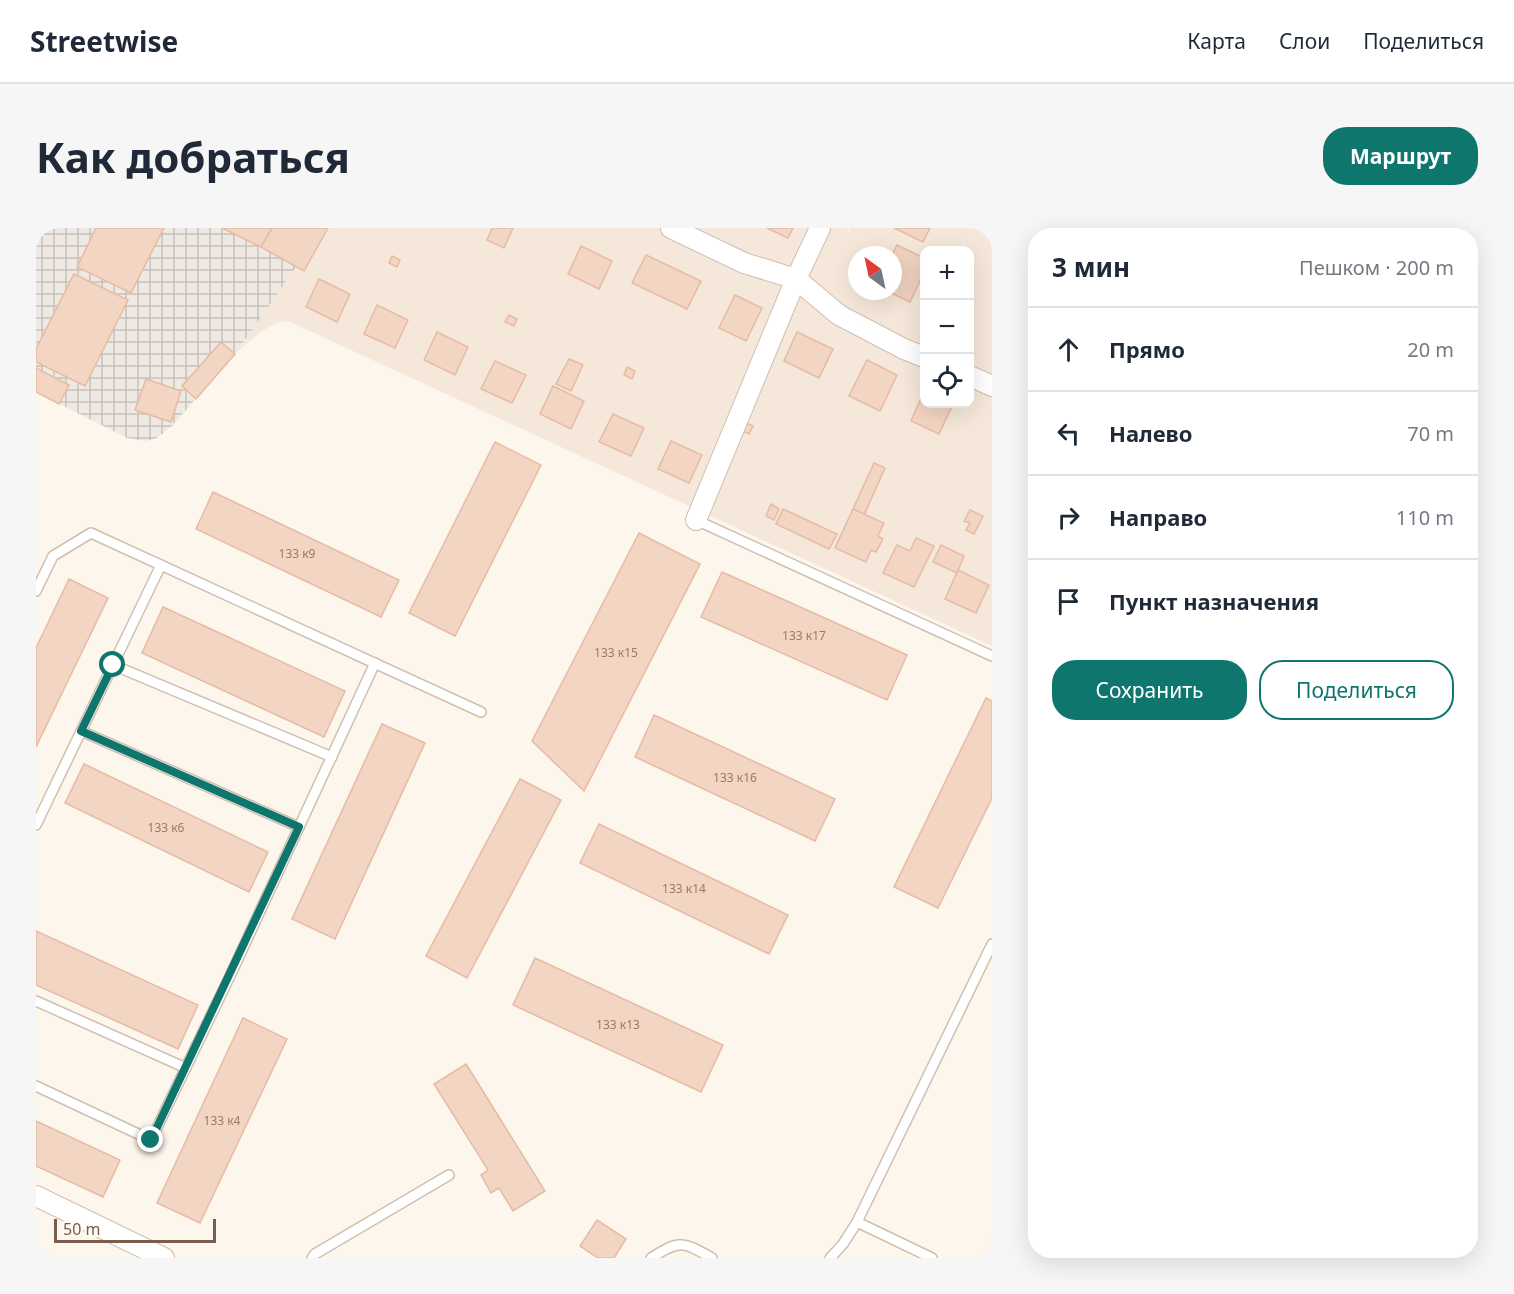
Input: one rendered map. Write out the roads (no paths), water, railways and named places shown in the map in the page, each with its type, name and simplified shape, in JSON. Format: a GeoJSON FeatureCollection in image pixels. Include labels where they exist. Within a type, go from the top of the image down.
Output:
{"type":"FeatureCollection","features":[{"type":"Feature","properties":{"kind":"street"},"geometry":{"type":"LineString","coordinates":[[670,228],[744,263],[796,279],[838,315],[920,355]]}},
{"type":"Feature","properties":{"kind":"street"},"geometry":{"type":"LineString","coordinates":[[696,520],[796,279],[820,228]]}},
{"type":"Feature","properties":{"kind":"street"},"geometry":{"type":"LineString","coordinates":[[974,378],[992,386]]}},
{"type":"Feature","properties":{"kind":"street"},"geometry":{"type":"LineString","coordinates":[[36,1196],[164,1258]]}},
{"type":"Feature","properties":{"kind":"lane"},"geometry":{"type":"LineString","coordinates":[[696,520],[992,656]]}},
{"type":"Feature","properties":{"kind":"lane"},"geometry":{"type":"LineString","coordinates":[[36,591],[53,556],[91,533],[481,712]]}},
{"type":"Feature","properties":{"kind":"lane"},"geometry":{"type":"LineString","coordinates":[[36,825],[161,565]]}},
{"type":"Feature","properties":{"kind":"lane"},"geometry":{"type":"LineString","coordinates":[[36,1086],[151,1140],[375,663]]}},
{"type":"Feature","properties":{"kind":"lane"},"geometry":{"type":"LineString","coordinates":[[113,665],[332,757]]}},
{"type":"Feature","properties":{"kind":"lane"},"geometry":{"type":"LineString","coordinates":[[81,731],[299,827]]}},
{"type":"Feature","properties":{"kind":"lane"},"geometry":{"type":"LineString","coordinates":[[830,1258],[843,1244],[857,1222],[992,944]]}},
{"type":"Feature","properties":{"kind":"lane"},"geometry":{"type":"LineString","coordinates":[[36,1001],[186,1068]]}},
{"type":"Feature","properties":{"kind":"lane"},"geometry":{"type":"LineString","coordinates":[[312,1258],[315,1254],[449,1175]]}},
{"type":"Feature","properties":{"kind":"lane"},"geometry":{"type":"LineString","coordinates":[[857,1222],[932,1258]]}},
{"type":"Feature","properties":{"kind":"lane"},"geometry":{"type":"LineString","coordinates":[[651,1258],[673,1244],[692,1247],[712,1258]]}}]}
